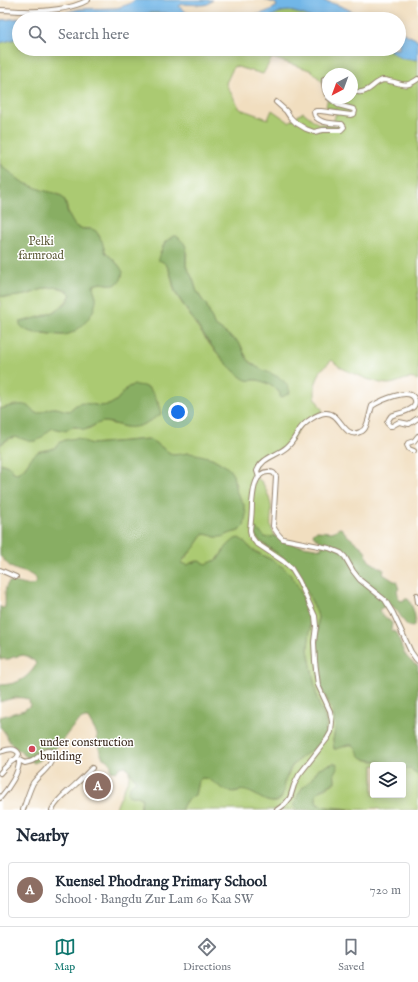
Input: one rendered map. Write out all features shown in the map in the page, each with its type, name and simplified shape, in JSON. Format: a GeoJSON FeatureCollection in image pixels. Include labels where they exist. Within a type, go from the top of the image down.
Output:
{"type":"FeatureCollection","features":[{"type":"Feature","properties":{"kind":"street"},"geometry":{"type":"LineString","coordinates":[[0,10],[49,10],[76,5],[88,0]]}},
{"type":"Feature","properties":{"kind":"street"},"geometry":{"type":"LineString","coordinates":[[358,92],[362,92],[383,80],[405,85],[418,79]]}},
{"type":"Feature","properties":{"kind":"street"},"geometry":{"type":"LineString","coordinates":[[276,102],[293,120],[306,129],[314,132],[323,130],[342,130],[344,128],[342,124],[327,122],[315,116],[314,112],[316,111],[354,114],[355,110],[337,104]]}},
{"type":"Feature","properties":{"kind":"street"},"geometry":{"type":"LineString","coordinates":[[259,476],[257,471],[260,464],[287,448],[302,426],[318,415],[326,413],[332,414],[348,431],[353,434],[358,433],[366,427],[372,406],[393,397],[406,394],[411,395],[414,398],[416,401],[414,406],[411,409],[391,416],[387,423],[390,426],[399,422],[409,424],[418,418]]}},
{"type":"Feature","properties":{"kind":"street"},"geometry":{"type":"LineString","coordinates":[[414,451],[409,449],[407,445],[408,443],[414,441],[418,436]]}},
{"type":"Feature","properties":{"kind":"street"},"geometry":{"type":"LineString","coordinates":[[277,810],[290,798],[299,775],[327,739],[331,732],[332,722],[330,711],[318,685],[314,642],[316,626],[315,616],[310,602],[291,568],[258,545],[250,535],[253,492],[259,476],[268,471],[275,474],[276,477],[273,526],[278,536],[283,539],[330,548],[341,553],[360,580],[385,600],[393,613],[411,652],[418,661]]}},
{"type":"Feature","properties":{"kind":"street"},"geometry":{"type":"LineString","coordinates":[[0,570],[16,577]]}},
{"type":"Feature","properties":{"kind":"street"},"geometry":{"type":"LineString","coordinates":[[417,595],[418,602]]}},
{"type":"Feature","properties":{"kind":"street"},"geometry":{"type":"LineString","coordinates":[[0,752],[15,749],[19,754],[19,765],[17,772],[0,798]]}},
{"type":"Feature","properties":{"kind":"street"},"geometry":{"type":"LineString","coordinates":[[18,759],[25,763],[32,761],[48,750],[51,750],[54,755],[47,768],[34,782],[23,810]]}},
{"type":"Feature","properties":{"kind":"street"},"geometry":{"type":"LineString","coordinates":[[0,773],[9,764],[18,759]]}},
{"type":"Feature","properties":{"kind":"street"},"geometry":{"type":"LineString","coordinates":[[52,810],[64,794],[76,785],[92,768]]}},
{"type":"Feature","properties":{"kind":"green space"},"geometry":{"type":"Polygon","coordinates":[[[12,40],[12,56],[397,56],[400,58],[418,60],[418,380],[406,379],[392,384],[380,383],[348,371],[332,360],[321,370],[315,385],[315,396],[323,411],[300,426],[290,443],[279,451],[259,460],[253,476],[261,481],[267,493],[271,505],[271,526],[278,539],[273,537],[266,538],[257,529],[255,535],[269,549],[289,562],[295,568],[316,610],[318,617],[318,672],[321,686],[334,718],[334,749],[353,745],[363,758],[381,762],[370,762],[370,798],[406,798],[406,769],[410,769],[418,774],[418,810],[382,810],[375,808],[355,809],[326,807],[317,804],[316,799],[318,792],[335,782],[334,763],[319,768],[310,781],[305,785],[295,809],[297,810],[181,810],[185,802],[195,795],[198,781],[202,778],[210,779],[224,789],[234,792],[244,790],[267,801],[277,802],[281,799],[284,791],[284,781],[291,768],[297,761],[323,740],[326,733],[325,721],[317,700],[308,650],[310,626],[309,616],[304,600],[293,578],[284,568],[253,550],[242,540],[223,551],[218,559],[207,564],[197,561],[188,565],[181,563],[204,534],[215,537],[224,536],[239,531],[244,526],[246,514],[244,505],[236,491],[236,485],[231,472],[224,465],[212,458],[189,453],[174,455],[147,439],[91,444],[77,438],[66,440],[52,449],[40,451],[33,456],[23,469],[17,473],[13,472],[11,467],[0,463],[0,445],[10,438],[42,437],[46,432],[53,428],[62,430],[71,427],[78,427],[84,430],[91,428],[97,423],[105,422],[126,427],[161,414],[158,402],[150,389],[135,385],[128,387],[116,401],[109,405],[76,405],[69,411],[56,408],[49,409],[40,414],[14,405],[0,409],[0,296],[10,297],[26,295],[53,287],[67,291],[71,294],[61,307],[47,315],[36,318],[34,333],[69,334],[80,327],[88,316],[96,297],[93,285],[101,283],[115,285],[120,267],[106,253],[97,233],[93,230],[77,227],[72,223],[65,202],[61,196],[56,193],[43,191],[23,182],[0,164],[0,43],[12,40]],[[272,58],[263,74],[234,66],[226,83],[240,109],[268,119],[272,110],[289,122],[303,112],[317,123],[332,126],[337,110],[326,107],[327,104],[358,104],[358,68],[322,68],[322,81],[310,70],[272,58]],[[163,246],[160,253],[160,260],[169,270],[176,294],[200,331],[214,349],[231,368],[243,378],[247,380],[264,381],[274,387],[280,394],[290,393],[249,361],[241,345],[214,325],[206,304],[197,292],[193,279],[186,266],[187,250],[163,246]]]}},
{"type":"Feature","properties":{"kind":"green space","name":"Pelki farmroad"},"geometry":{"type":"Polygon","coordinates":[[[0,164],[22,182],[62,197],[65,201],[68,214],[75,226],[96,231],[102,241],[105,252],[123,272],[121,280],[115,285],[101,283],[93,285],[96,298],[93,312],[80,327],[70,334],[62,335],[32,332],[26,330],[20,325],[20,322],[44,316],[59,309],[68,301],[71,294],[65,289],[58,287],[46,288],[26,295],[11,297],[0,296],[0,164]]]}},
{"type":"Feature","properties":{"kind":"green space"},"geometry":{"type":"Polygon","coordinates":[[[173,236],[177,236],[186,247],[186,266],[193,279],[197,292],[206,304],[214,325],[238,342],[247,359],[254,365],[284,381],[288,386],[290,393],[280,398],[278,390],[270,385],[258,380],[244,379],[222,359],[214,349],[177,295],[171,275],[166,265],[158,260],[165,242],[173,236]]]}},
{"type":"Feature","properties":{"kind":"green space"},"geometry":{"type":"Polygon","coordinates":[[[135,385],[148,388],[153,393],[161,414],[145,424],[131,427],[105,422],[99,423],[84,430],[75,427],[66,431],[53,428],[40,439],[35,441],[14,437],[0,445],[0,409],[16,405],[24,405],[31,408],[35,413],[38,413],[50,408],[69,411],[76,405],[82,403],[100,406],[109,405],[116,401],[128,387],[135,385]]]}},
{"type":"Feature","properties":{"kind":"green space"},"geometry":{"type":"Polygon","coordinates":[[[77,438],[91,444],[149,439],[174,455],[189,453],[196,454],[212,458],[224,465],[233,475],[236,491],[244,505],[246,514],[244,526],[239,531],[222,537],[203,534],[195,547],[181,563],[188,565],[199,561],[207,564],[218,559],[227,546],[235,539],[239,538],[255,552],[275,562],[286,570],[298,587],[308,610],[310,630],[308,650],[317,697],[325,720],[326,731],[322,741],[297,761],[290,769],[284,783],[280,800],[270,802],[246,791],[229,791],[223,789],[209,779],[202,778],[198,781],[195,795],[185,802],[181,810],[140,810],[142,798],[128,795],[128,790],[136,781],[134,777],[126,766],[120,767],[116,772],[111,771],[111,765],[103,758],[101,754],[97,734],[88,718],[84,718],[75,724],[60,744],[34,763],[12,745],[0,727],[0,717],[24,710],[30,706],[29,700],[22,698],[15,698],[0,702],[0,685],[11,684],[25,678],[36,665],[33,660],[24,655],[9,659],[0,659],[0,606],[4,608],[5,606],[5,590],[9,582],[32,585],[35,584],[37,580],[27,573],[11,567],[0,556],[0,463],[11,467],[13,472],[17,473],[25,467],[36,453],[43,450],[53,449],[59,443],[68,439],[77,438]]]}},
{"type":"Feature","properties":{"kind":"green space"},"geometry":{"type":"Polygon","coordinates":[[[256,528],[266,538],[274,536],[297,545],[322,549],[321,542],[313,535],[314,532],[332,532],[338,528],[341,528],[364,549],[369,561],[384,570],[383,574],[396,581],[399,589],[397,590],[399,600],[409,600],[415,617],[413,627],[408,626],[396,609],[392,606],[387,606],[379,611],[392,623],[391,630],[397,633],[402,649],[410,660],[418,666],[418,774],[410,769],[406,769],[406,762],[381,762],[363,758],[352,745],[334,749],[334,718],[321,686],[318,672],[318,617],[316,610],[295,568],[259,540],[255,535],[256,528]]]}},
{"type":"Feature","properties":{"kind":"green space"},"geometry":{"type":"Polygon","coordinates":[[[334,763],[337,764],[337,768],[334,773],[335,781],[318,792],[316,798],[317,804],[325,807],[349,810],[297,810],[294,807],[294,803],[302,788],[310,781],[319,768],[334,763]]]}},
{"type":"Feature","properties":{"kind":"green space"},"geometry":{"type":"Polygon","coordinates":[[[129,770],[136,781],[131,785],[131,796],[138,796],[142,798],[140,810],[115,810],[129,777],[129,770]]]}},
{"type":"Feature","properties":{"kind":"water"},"geometry":{"type":"Polygon","coordinates":[[[135,0],[213,0],[208,4],[203,5],[183,4],[179,6],[186,12],[68,12],[80,9],[117,8],[129,4],[135,0]]]}},
{"type":"Feature","properties":{"kind":"water"},"geometry":{"type":"Polygon","coordinates":[[[265,0],[319,0],[343,7],[353,12],[266,12],[277,6],[275,3],[265,0]]]}},
{"type":"Feature","properties":{"kind":"water"},"geometry":{"type":"Polygon","coordinates":[[[12,19],[12,40],[0,43],[0,20],[12,19]]]}},
{"type":"Feature","properties":{"kind":"water"},"geometry":{"type":"Polygon","coordinates":[[[406,34],[418,40],[418,60],[400,58],[397,56],[406,56],[406,34]]]}},
{"type":"Feature","properties":{"kind":"place","name":"under construction building"},"geometry":{"type":"Point","coordinates":[32,749]}},
{"type":"Feature","properties":{"kind":"place","name":"Kuensel Phodrang Primary School"},"geometry":{"type":"Point","coordinates":[98,786]}}]}
